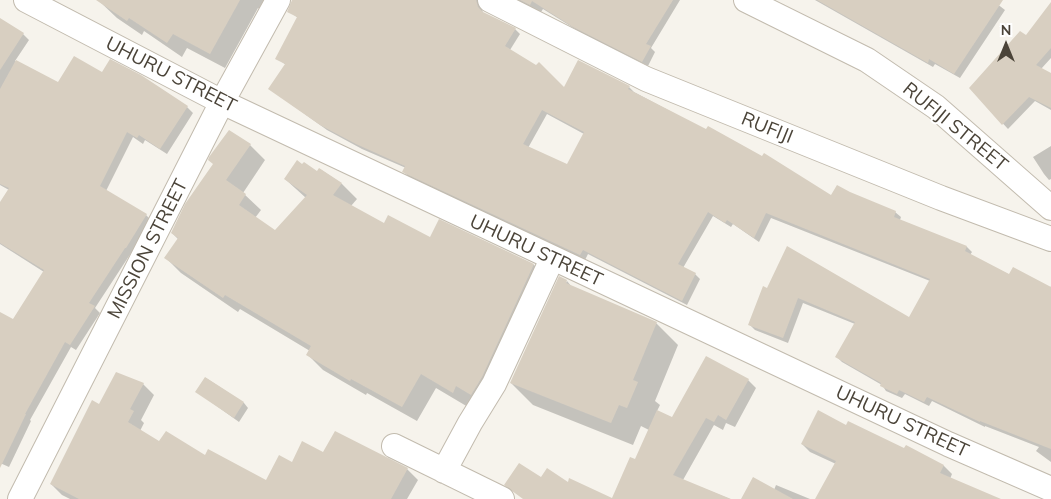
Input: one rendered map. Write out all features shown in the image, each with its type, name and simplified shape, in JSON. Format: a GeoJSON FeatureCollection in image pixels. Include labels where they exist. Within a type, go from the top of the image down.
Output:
{"type":"FeatureCollection","features":[{"type":"Feature","properties":{"kind":"street","name":"UHURU STREET"},"geometry":{"type":"LineString","coordinates":[[26,0],[222,102],[948,444],[1051,489]]}},
{"type":"Feature","properties":{"kind":"street","name":"MISSION STREET"},"geometry":{"type":"LineString","coordinates":[[20,499],[222,102],[278,0]]}},
{"type":"Feature","properties":{"kind":"street","name":"RUFIJI"},"geometry":{"type":"LineString","coordinates":[[490,0],[646,79],[941,198],[1051,239]]}},
{"type":"Feature","properties":{"kind":"street","name":"RUFIJI STREET"},"geometry":{"type":"LineString","coordinates":[[746,0],[867,60],[936,107],[1051,208]]}},
{"type":"Feature","properties":{"kind":"street"},"geometry":{"type":"LineString","coordinates":[[444,471],[494,384],[552,259]]}},
{"type":"Feature","properties":{"kind":"street"},"geometry":{"type":"LineString","coordinates":[[394,446],[502,499]]}},
{"type":"Feature","properties":{"kind":"building"},"geometry":{"type":"Polygon","coordinates":[[[96,0],[240,0],[210,54],[173,34],[167,43],[129,18],[127,21],[96,0]]]}},
{"type":"Feature","properties":{"kind":"building"},"geometry":{"type":"Polygon","coordinates":[[[292,0],[476,0],[478,7],[483,12],[516,28],[505,46],[536,65],[539,62],[564,87],[578,60],[630,86],[628,89],[706,129],[708,126],[762,156],[764,153],[831,195],[837,185],[896,211],[894,217],[967,246],[965,251],[1009,274],[1013,267],[1051,287],[1051,449],[980,422],[927,397],[924,402],[899,390],[897,394],[880,386],[881,383],[835,357],[855,322],[798,298],[783,338],[748,325],[763,286],[767,288],[787,246],[909,317],[930,279],[766,213],[754,238],[727,220],[725,223],[708,212],[678,264],[696,273],[682,301],[583,250],[580,255],[402,172],[405,166],[320,125],[268,89],[285,64],[275,59],[297,17],[287,12],[292,0]],[[542,110],[523,144],[567,164],[584,132],[542,110]]]}},
{"type":"Feature","properties":{"kind":"building"},"geometry":{"type":"Polygon","coordinates":[[[520,0],[673,0],[646,44],[651,46],[642,62],[573,27],[532,1],[530,5],[520,0]]]}},
{"type":"Feature","properties":{"kind":"building"},"geometry":{"type":"Polygon","coordinates":[[[817,0],[1003,0],[954,74],[929,59],[928,63],[817,0]]]}},
{"type":"Feature","properties":{"kind":"building"},"geometry":{"type":"Polygon","coordinates":[[[1051,2],[1051,48],[1036,65],[1051,73],[1051,108],[1029,97],[1002,125],[969,88],[1020,31],[1026,35],[1051,2]]]}},
{"type":"Feature","properties":{"kind":"building"},"geometry":{"type":"Polygon","coordinates":[[[0,18],[24,33],[0,70],[0,18]]]}},
{"type":"Feature","properties":{"kind":"building"},"geometry":{"type":"Polygon","coordinates":[[[74,56],[102,72],[110,59],[141,75],[188,106],[160,149],[139,135],[137,138],[127,132],[100,186],[147,214],[89,303],[95,306],[70,345],[65,342],[25,414],[0,468],[0,312],[13,319],[44,270],[0,243],[0,202],[9,188],[0,184],[0,89],[16,60],[58,82],[74,56]]]}},
{"type":"Feature","properties":{"kind":"building"},"geometry":{"type":"Polygon","coordinates":[[[229,130],[251,144],[226,180],[246,194],[239,205],[275,230],[307,195],[284,179],[297,160],[302,164],[304,162],[317,171],[319,168],[342,183],[333,195],[384,223],[388,215],[430,237],[439,219],[534,264],[482,377],[471,395],[456,386],[453,393],[421,374],[402,407],[351,379],[350,381],[306,355],[311,346],[225,295],[223,298],[164,258],[178,238],[171,233],[185,204],[213,164],[208,160],[209,157],[229,130]]]}},
{"type":"Feature","properties":{"kind":"building"},"geometry":{"type":"Polygon","coordinates":[[[559,276],[567,280],[566,283],[657,322],[633,380],[638,382],[627,408],[619,405],[611,423],[510,383],[559,276]]]}},
{"type":"Feature","properties":{"kind":"building"},"geometry":{"type":"Polygon","coordinates":[[[706,356],[749,379],[726,420],[718,415],[714,422],[706,418],[673,475],[731,499],[523,499],[504,485],[519,463],[541,477],[547,468],[568,482],[569,478],[612,498],[630,457],[635,459],[657,410],[672,417],[706,356]]]}},
{"type":"Feature","properties":{"kind":"building"},"geometry":{"type":"Polygon","coordinates":[[[116,372],[144,383],[130,409],[134,411],[128,422],[159,441],[166,431],[205,455],[208,449],[266,480],[279,455],[292,462],[302,441],[323,452],[335,431],[408,468],[391,499],[79,499],[50,484],[92,400],[99,404],[116,372]]]}},
{"type":"Feature","properties":{"kind":"building"},"geometry":{"type":"Polygon","coordinates":[[[205,377],[244,402],[234,418],[195,392],[205,377]]]}},
{"type":"Feature","properties":{"kind":"building"},"geometry":{"type":"Polygon","coordinates":[[[818,410],[846,425],[848,421],[904,448],[906,445],[944,465],[940,473],[1001,499],[815,499],[836,461],[801,444],[818,410]]]}},
{"type":"Feature","properties":{"kind":"building"},"geometry":{"type":"Polygon","coordinates":[[[753,477],[793,499],[741,499],[753,477]]]}}]}
